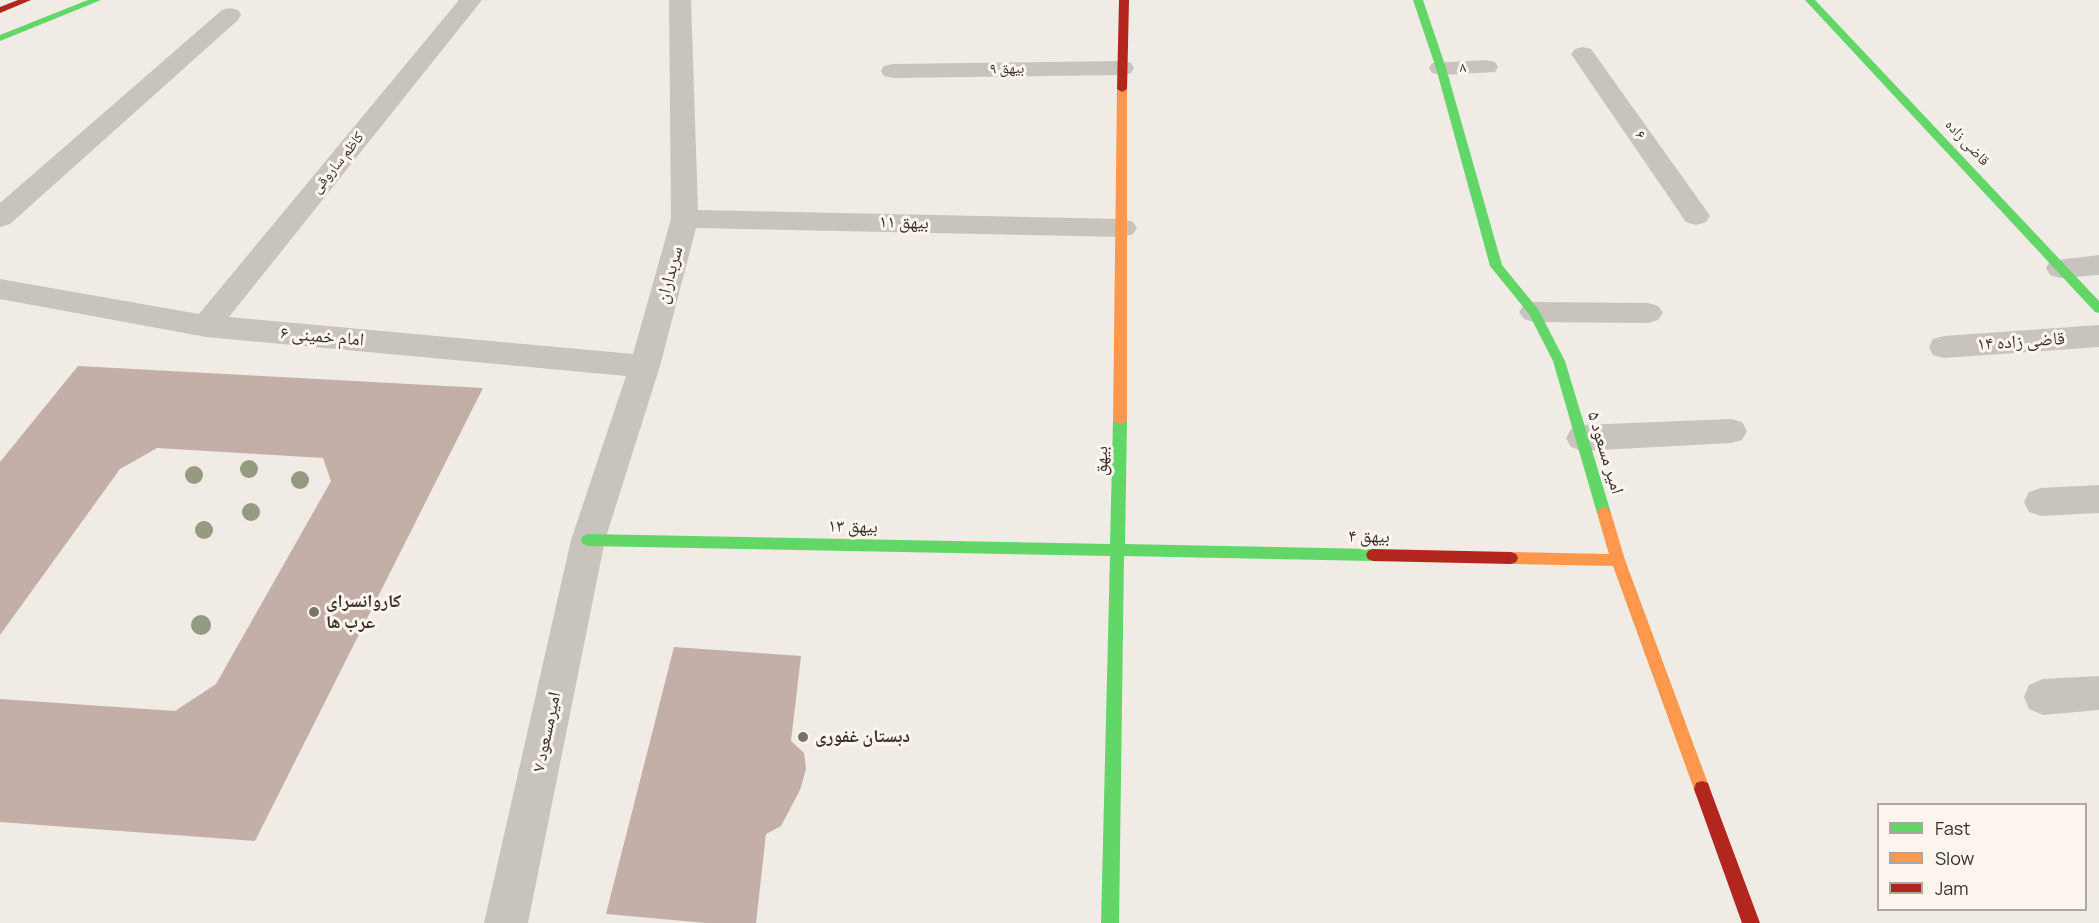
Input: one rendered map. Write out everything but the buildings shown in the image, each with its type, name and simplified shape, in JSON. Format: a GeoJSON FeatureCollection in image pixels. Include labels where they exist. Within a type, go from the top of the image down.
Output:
{"type":"FeatureCollection","features":[{"type":"Feature","properties":{"kind":"street"},"geometry":{"type":"LineString","coordinates":[[0,10],[26,0]]}},
{"type":"Feature","properties":{"kind":"street"},"geometry":{"type":"LineString","coordinates":[[0,38],[96,0]]}},
{"type":"Feature","properties":{"kind":"street","name":"کاظم ساروقی"},"geometry":{"type":"LineString","coordinates":[[206,327],[471,0]]}},
{"type":"Feature","properties":{"kind":"street","name":"سربداران"},"geometry":{"type":"LineString","coordinates":[[588,540],[645,366],[685,219],[680,0]]}},
{"type":"Feature","properties":{"kind":"street","name":"بیهق"},"geometry":{"type":"LineString","coordinates":[[1110,923],[1123,228],[1124,0]]}},
{"type":"Feature","properties":{"kind":"street","name":"امیر مسعود ۵"},"geometry":{"type":"LineString","coordinates":[[1418,0],[1441,68],[1496,266],[1534,312],[1559,361],[1618,560],[1751,923]]}},
{"type":"Feature","properties":{"kind":"street","name":"قاضی زاده"},"geometry":{"type":"LineString","coordinates":[[1810,0],[2099,309]]}},
{"type":"Feature","properties":{"kind":"street"},"geometry":{"type":"LineString","coordinates":[[0,218],[230,15]]}},
{"type":"Feature","properties":{"kind":"street","name":"۶"},"geometry":{"type":"LineString","coordinates":[[1583,54],[1696,216]]}},
{"type":"Feature","properties":{"kind":"street","name":"۸"},"geometry":{"type":"LineString","coordinates":[[1441,68],[1486,67]]}},
{"type":"Feature","properties":{"kind":"street","name":"بیهق ۹"},"geometry":{"type":"LineString","coordinates":[[893,71],[1122,68]]}},
{"type":"Feature","properties":{"kind":"street","name":"بیهق ۱۱"},"geometry":{"type":"LineString","coordinates":[[685,219],[1123,228]]}},
{"type":"Feature","properties":{"kind":"street"},"geometry":{"type":"LineString","coordinates":[[2060,268],[2099,265]]}},
{"type":"Feature","properties":{"kind":"street","name":"امام خمینی ۶"},"geometry":{"type":"LineString","coordinates":[[0,290],[206,327],[645,366]]}},
{"type":"Feature","properties":{"kind":"street"},"geometry":{"type":"LineString","coordinates":[[1534,312],[1648,313]]}},
{"type":"Feature","properties":{"kind":"street","name":"قاضی زاده ۱۴"},"geometry":{"type":"LineString","coordinates":[[1944,347],[2099,336]]}},
{"type":"Feature","properties":{"kind":"street"},"geometry":{"type":"LineString","coordinates":[[1582,438],[1731,431]]}},
{"type":"Feature","properties":{"kind":"street"},"geometry":{"type":"LineString","coordinates":[[2042,502],[2099,499]]}},
{"type":"Feature","properties":{"kind":"street","name":"بیهق ۱۳"},"geometry":{"type":"LineString","coordinates":[[588,540],[1118,551]]}},
{"type":"Feature","properties":{"kind":"street","name":"امیرمسعود ۷"},"geometry":{"type":"LineString","coordinates":[[506,923],[588,540]]}},
{"type":"Feature","properties":{"kind":"street","name":"بیهق ۴"},"geometry":{"type":"LineString","coordinates":[[1118,551],[1618,560]]}},
{"type":"Feature","properties":{"kind":"street"},"geometry":{"type":"LineString","coordinates":[[2043,698],[2099,693]]}},
{"type":"Feature","properties":{"kind":"traffic: fast"},"geometry":{"type":"LineString","coordinates":[[0,38],[96,0]]}},
{"type":"Feature","properties":{"kind":"traffic: fast"},"geometry":{"type":"LineString","coordinates":[[1418,0],[1441,68],[1496,266],[1534,312],[1559,361],[1604,513]]}},
{"type":"Feature","properties":{"kind":"traffic: fast"},"geometry":{"type":"LineString","coordinates":[[1810,0],[2099,309]]}},
{"type":"Feature","properties":{"kind":"traffic: fast"},"geometry":{"type":"LineString","coordinates":[[1110,923],[1120,420]]}},
{"type":"Feature","properties":{"kind":"traffic: fast"},"geometry":{"type":"LineString","coordinates":[[588,540],[1373,555]]}},
{"type":"Feature","properties":{"kind":"traffic: slow"},"geometry":{"type":"LineString","coordinates":[[1120,420],[1122,89]]}},
{"type":"Feature","properties":{"kind":"traffic: slow"},"geometry":{"type":"LineString","coordinates":[[1604,513],[1618,560],[1702,789]]}},
{"type":"Feature","properties":{"kind":"traffic: slow"},"geometry":{"type":"LineString","coordinates":[[1511,558],[1618,560]]}},
{"type":"Feature","properties":{"kind":"traffic: jam"},"geometry":{"type":"LineString","coordinates":[[0,10],[26,0]]}},
{"type":"Feature","properties":{"kind":"traffic: jam"},"geometry":{"type":"LineString","coordinates":[[1122,89],[1124,0]]}},
{"type":"Feature","properties":{"kind":"traffic: jam"},"geometry":{"type":"LineString","coordinates":[[1373,555],[1511,558]]}},
{"type":"Feature","properties":{"kind":"traffic: jam"},"geometry":{"type":"LineString","coordinates":[[1702,789],[1751,923]]}},
{"type":"Feature","properties":{"kind":"place","name":"کاروانسرای عرب ها"},"geometry":{"type":"Point","coordinates":[314,612]}},
{"type":"Feature","properties":{"kind":"place","name":"دبستان غفوری"},"geometry":{"type":"Point","coordinates":[803,737]}}]}
